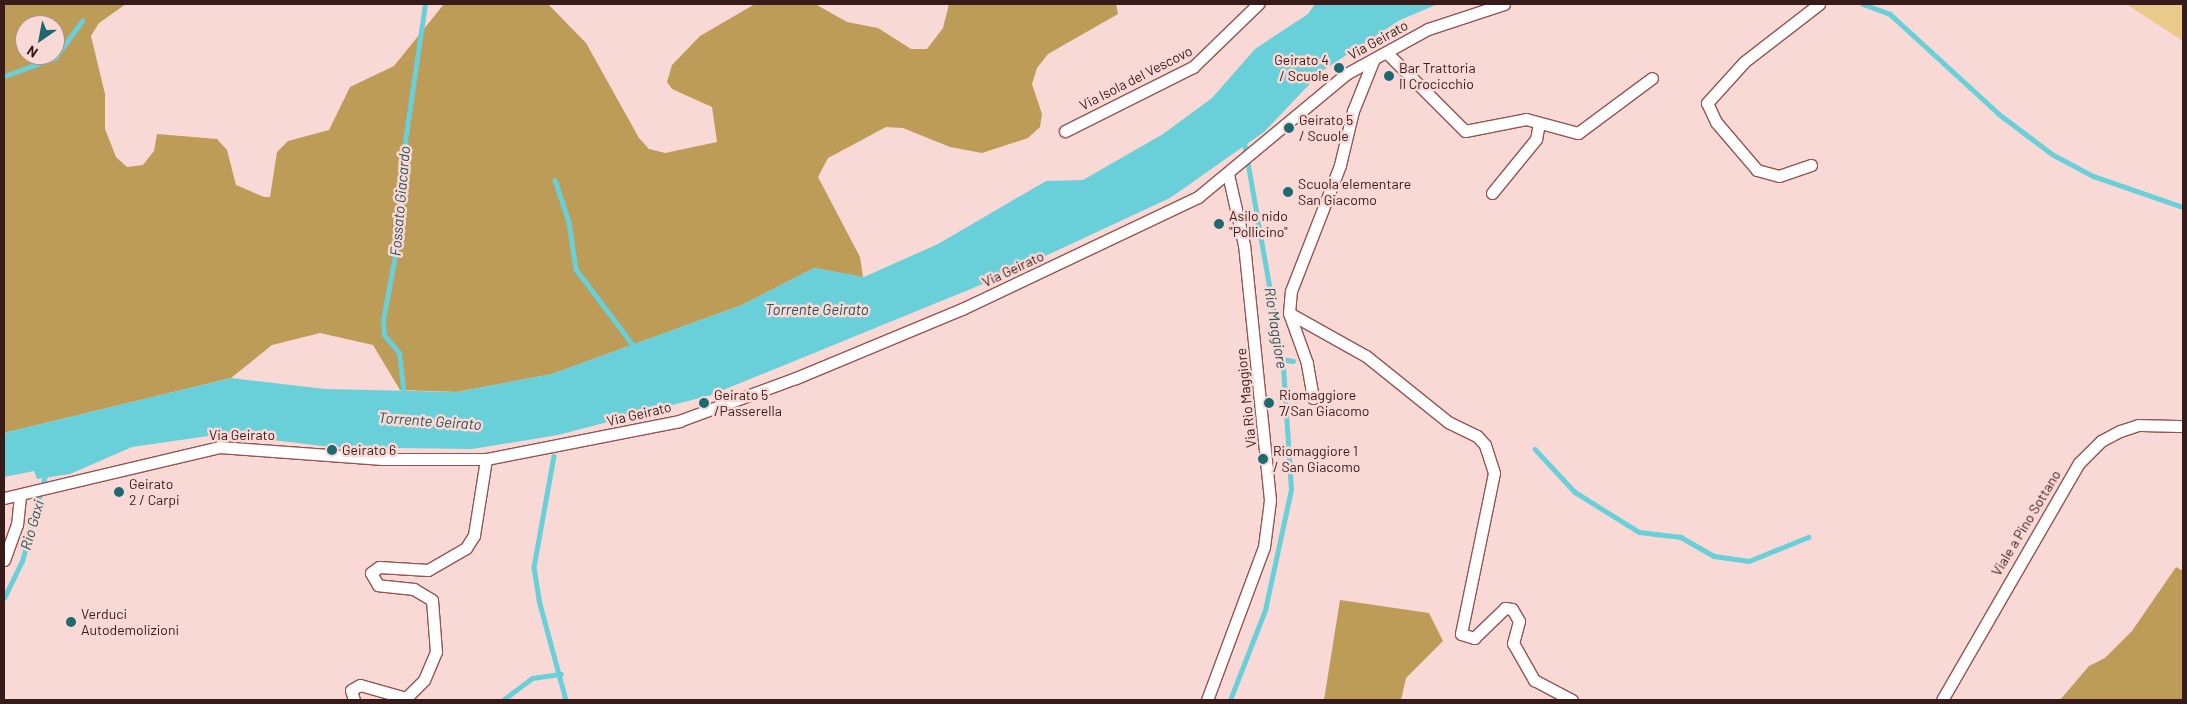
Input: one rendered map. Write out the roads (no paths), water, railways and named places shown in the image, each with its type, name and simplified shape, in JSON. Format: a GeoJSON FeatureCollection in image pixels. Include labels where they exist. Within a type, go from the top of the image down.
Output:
{"type":"FeatureCollection","features":[{"type":"Feature","properties":{"kind":"street","name":"Via Isola del Vescovo"},"geometry":{"type":"LineString","coordinates":[[1065,131],[1193,67],[1258,4]]}},
{"type":"Feature","properties":{"kind":"street","name":"Via Geirato"},"geometry":{"type":"LineString","coordinates":[[4,498],[55,488],[219,447],[383,459],[486,459],[644,431],[796,378],[971,305],[1198,196],[1260,149],[1323,90],[1428,29],[1504,4]]}},
{"type":"Feature","properties":{"kind":"street"},"geometry":{"type":"LineString","coordinates":[[1811,165],[1779,176],[1757,170],[1716,122],[1708,104],[1744,62],[1819,4]]}},
{"type":"Feature","properties":{"kind":"street"},"geometry":{"type":"LineString","coordinates":[[1387,53],[1465,131],[1510,120],[1539,124],[1578,133],[1652,78]]}},
{"type":"Feature","properties":{"kind":"street"},"geometry":{"type":"LineString","coordinates":[[1313,398],[1307,363],[1289,313],[1291,291],[1340,165],[1353,110],[1373,61]]}},
{"type":"Feature","properties":{"kind":"street"},"geometry":{"type":"LineString","coordinates":[[1492,193],[1536,139],[1539,124]]}},
{"type":"Feature","properties":{"kind":"street","name":"Via Rio Maggiore"},"geometry":{"type":"LineString","coordinates":[[1207,700],[1264,547],[1270,500],[1244,245],[1231,172]]}},
{"type":"Feature","properties":{"kind":"street"},"geometry":{"type":"LineString","coordinates":[[1289,313],[1366,356],[1448,422],[1477,436],[1485,445],[1494,474],[1461,634],[1474,638],[1505,608],[1512,609],[1519,621],[1513,643],[1534,680],[1572,700]]}},
{"type":"Feature","properties":{"kind":"street","name":"Viale a Pino Sottano"},"geometry":{"type":"LineString","coordinates":[[1942,700],[2079,464],[2101,441],[2120,430],[2138,424],[2183,426]]}},
{"type":"Feature","properties":{"kind":"street"},"geometry":{"type":"LineString","coordinates":[[354,700],[351,690],[360,685],[406,698],[424,680],[436,652],[432,600],[414,589],[378,585],[371,581],[371,573],[380,567],[428,570],[466,548],[474,535],[486,459]]}},
{"type":"Feature","properties":{"kind":"street"},"geometry":{"type":"LineString","coordinates":[[4,560],[17,525],[24,494]]}},
{"type":"Feature","properties":{"kind":"water","name":"Torrente Geirato"},"geometry":{"type":"Polygon","coordinates":[[[1315,4],[1438,4],[1400,20],[1322,71],[1264,132],[1170,198],[1000,277],[711,395],[558,435],[472,449],[331,447],[222,434],[132,447],[70,474],[37,479],[34,471],[4,477],[4,433],[231,378],[325,389],[457,392],[552,374],[742,305],[814,268],[864,277],[938,244],[1046,181],[1083,180],[1163,134],[1212,98],[1255,49],[1308,14],[1315,4]]]}},
{"type":"Feature","properties":{"kind":"waterway","name":"Fossato Giacardo"},"geometry":{"type":"LineString","coordinates":[[404,396],[399,353],[384,335],[383,320],[400,229],[405,141],[425,4]]}},
{"type":"Feature","properties":{"kind":"waterway"},"geometry":{"type":"LineString","coordinates":[[1863,4],[1890,14],[1999,114],[2052,154],[2093,176],[2183,207]]}},
{"type":"Feature","properties":{"kind":"waterway"},"geometry":{"type":"LineString","coordinates":[[4,76],[55,58],[82,21]]}},
{"type":"Feature","properties":{"kind":"waterway","name":"Rio Maggiore"},"geometry":{"type":"LineString","coordinates":[[1230,700],[1265,610],[1291,490],[1283,366],[1244,142]]}},
{"type":"Feature","properties":{"kind":"waterway"},"geometry":{"type":"LineString","coordinates":[[555,180],[569,222],[576,269],[636,349]]}},
{"type":"Feature","properties":{"kind":"waterway"},"geometry":{"type":"LineString","coordinates":[[1281,359],[1293,361]]}},
{"type":"Feature","properties":{"kind":"waterway"},"geometry":{"type":"LineString","coordinates":[[1535,449],[1575,492],[1639,532],[1681,537],[1714,556],[1749,561],[1808,537]]}},
{"type":"Feature","properties":{"kind":"waterway"},"geometry":{"type":"LineString","coordinates":[[554,456],[534,567],[539,600],[566,700]]}},
{"type":"Feature","properties":{"kind":"waterway","name":"Rio Gaxi"},"geometry":{"type":"LineString","coordinates":[[4,598],[22,561],[46,472]]}},
{"type":"Feature","properties":{"kind":"waterway"},"geometry":{"type":"LineString","coordinates":[[503,700],[532,678],[561,674]]}},
{"type":"Feature","properties":{"kind":"place","name":"Geirato 4 / Scuole"},"geometry":{"type":"Point","coordinates":[1339,68]}},
{"type":"Feature","properties":{"kind":"place","name":"Bar Trattoria Il Crocicchio"},"geometry":{"type":"Point","coordinates":[1389,76]}},
{"type":"Feature","properties":{"kind":"place","name":"Geirato 5 / Scuole"},"geometry":{"type":"Point","coordinates":[1289,128]}},
{"type":"Feature","properties":{"kind":"place","name":"Scuola elementare San Giacomo"},"geometry":{"type":"Point","coordinates":[1288,192]}},
{"type":"Feature","properties":{"kind":"place","name":"Asilo nido \"Pollicino\""},"geometry":{"type":"Point","coordinates":[1219,224]}},
{"type":"Feature","properties":{"kind":"place","name":"Geirato 5 /Passerella"},"geometry":{"type":"Point","coordinates":[704,403]}},
{"type":"Feature","properties":{"kind":"place","name":"Riomaggiore 7/San Giacomo"},"geometry":{"type":"Point","coordinates":[1269,403]}},
{"type":"Feature","properties":{"kind":"place","name":"Geirato 6"},"geometry":{"type":"Point","coordinates":[332,450]}},
{"type":"Feature","properties":{"kind":"place","name":"Riomaggiore 1 / San Giacomo"},"geometry":{"type":"Point","coordinates":[1263,459]}},
{"type":"Feature","properties":{"kind":"place","name":"Geirato 2 / Carpi"},"geometry":{"type":"Point","coordinates":[119,492]}},
{"type":"Feature","properties":{"kind":"place","name":"Verduci Autodemolizioni"},"geometry":{"type":"Point","coordinates":[71,622]}}]}
